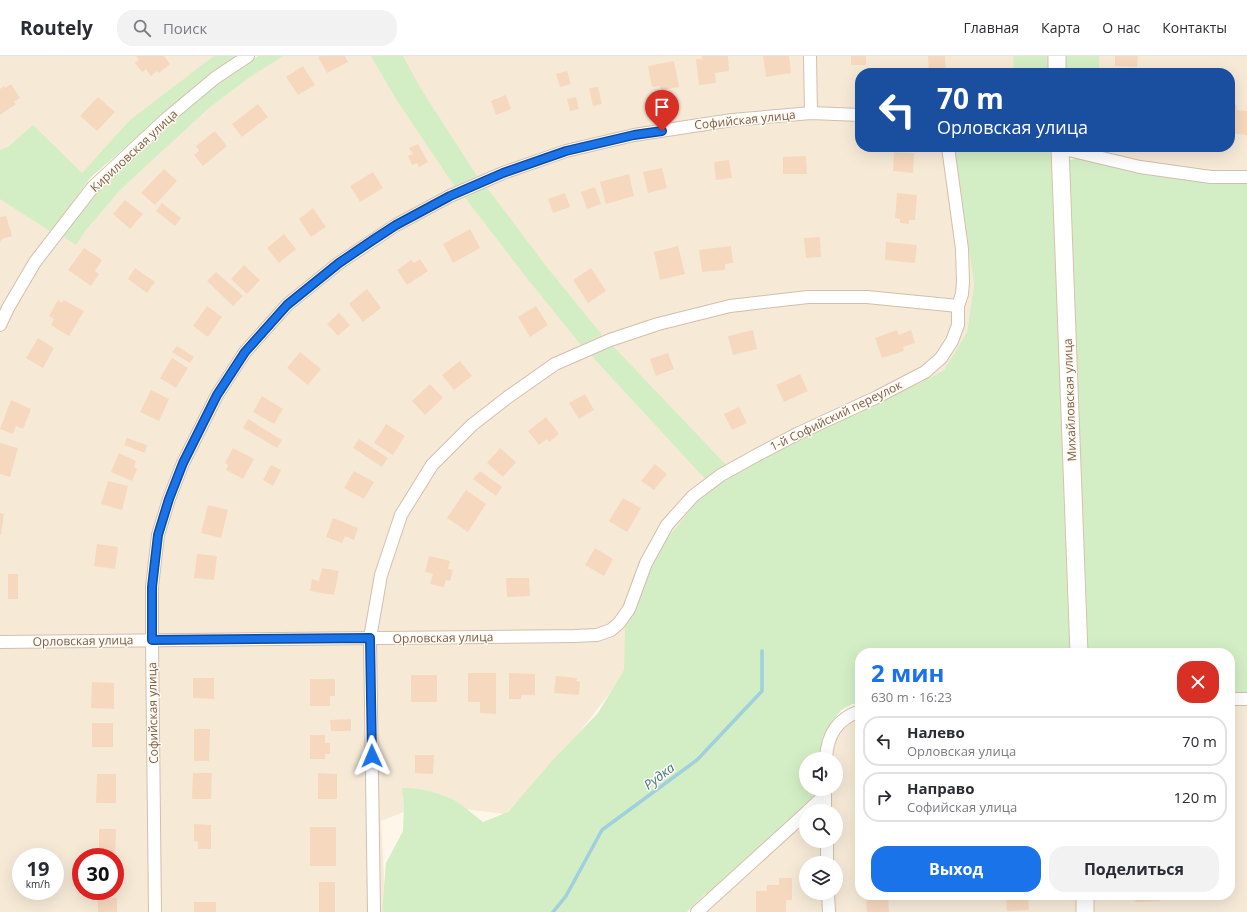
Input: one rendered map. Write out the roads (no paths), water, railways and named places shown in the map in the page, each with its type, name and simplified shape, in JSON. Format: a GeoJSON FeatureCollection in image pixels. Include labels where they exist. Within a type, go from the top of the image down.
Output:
{"type":"FeatureCollection","features":[{"type":"Feature","properties":{"kind":"street","name":"Кириловская улица"},"geometry":{"type":"LineString","coordinates":[[0,324],[35,262],[93,187],[166,119],[215,78],[248,56]]}},
{"type":"Feature","properties":{"kind":"street"},"geometry":{"type":"LineString","coordinates":[[810,56],[811,113]]}},
{"type":"Feature","properties":{"kind":"street"},"geometry":{"type":"LineString","coordinates":[[1057,56],[1057,68]]}},
{"type":"Feature","properties":{"kind":"street","name":"Софийская улица"},"geometry":{"type":"LineString","coordinates":[[155,912],[152,587],[158,535],[169,499],[183,463],[217,395],[245,352],[287,305],[339,263],[396,225],[450,196],[503,173],[566,151],[634,135],[732,120],[811,113],[855,115]]}},
{"type":"Feature","properties":{"kind":"street","name":"1-й Софийский переулок"},"geometry":{"type":"LineString","coordinates":[[597,635],[611,630],[623,618],[629,609],[646,563],[667,525],[692,496],[721,475],[757,455],[925,372],[941,358],[952,341],[958,325],[958,306],[962,294],[963,282],[962,249],[949,152]]}},
{"type":"Feature","properties":{"kind":"street","name":"Михайловская улица"},"geometry":{"type":"LineString","coordinates":[[1060,152],[1079,648]]}},
{"type":"Feature","properties":{"kind":"street"},"geometry":{"type":"LineString","coordinates":[[1080,152],[1140,167],[1211,177],[1247,177]]}},
{"type":"Feature","properties":{"kind":"street"},"geometry":{"type":"LineString","coordinates":[[374,912],[370,638],[381,576],[402,514],[432,465],[472,425],[508,397],[555,364],[610,340],[658,324],[730,306],[808,297],[867,297],[958,306]]}},
{"type":"Feature","properties":{"kind":"street","name":"Орловская улица"},"geometry":{"type":"LineString","coordinates":[[0,642],[597,635]]}},
{"type":"Feature","properties":{"kind":"street"},"geometry":{"type":"LineString","coordinates":[[1235,699],[1247,699]]}},
{"type":"Feature","properties":{"kind":"street"},"geometry":{"type":"LineString","coordinates":[[827,752],[829,738],[836,727],[843,719],[855,713]]}},
{"type":"Feature","properties":{"kind":"street"},"geometry":{"type":"LineString","coordinates":[[814,804],[821,796]]}},
{"type":"Feature","properties":{"kind":"street"},"geometry":{"type":"LineString","coordinates":[[697,912],[799,819]]}},
{"type":"Feature","properties":{"kind":"street"},"geometry":{"type":"LineString","coordinates":[[828,900],[828,912]]}},
{"type":"Feature","properties":{"kind":"street"},"geometry":{"type":"LineString","coordinates":[[1084,900],[1085,912]]}},
{"type":"Feature","properties":{"kind":"waterway","name":"Рудка"},"geometry":{"type":"LineString","coordinates":[[553,912],[566,896],[602,830],[697,760],[762,691],[762,651]]}}]}
